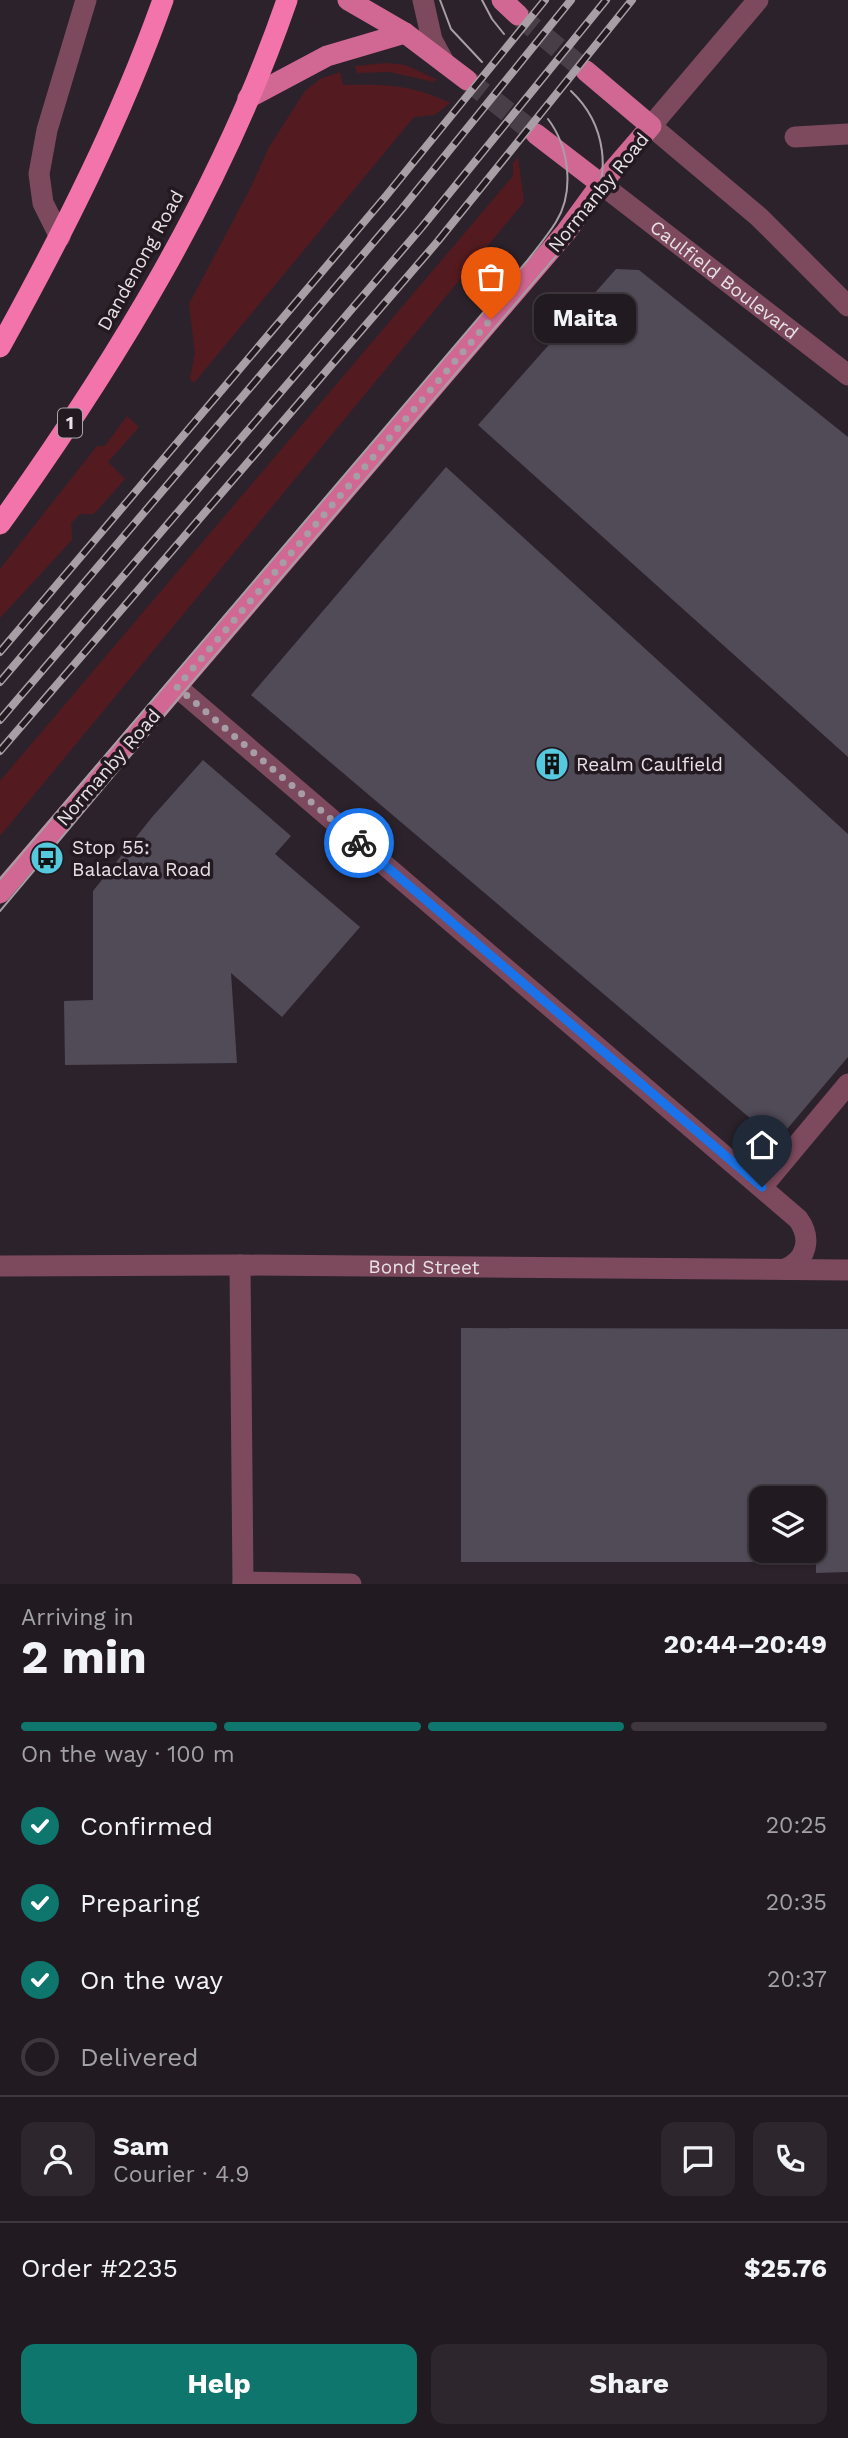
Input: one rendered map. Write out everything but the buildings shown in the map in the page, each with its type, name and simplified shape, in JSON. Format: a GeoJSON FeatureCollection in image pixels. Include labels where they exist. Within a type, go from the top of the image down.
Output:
{"type":"FeatureCollection","features":[{"type":"Feature","properties":{"kind":"highway"},"geometry":{"type":"LineString","coordinates":[[0,347],[60,237],[122,105],[163,0]]}},
{"type":"Feature","properties":{"kind":"highway","name":"Dandenong Road"},"geometry":{"type":"LineString","coordinates":[[0,524],[66,428],[171,259],[248,98],[287,0]]}},
{"type":"Feature","properties":{"kind":"main road"},"geometry":{"type":"LineString","coordinates":[[348,0],[405,33],[467,80]]}},
{"type":"Feature","properties":{"kind":"main road"},"geometry":{"type":"LineString","coordinates":[[248,98],[327,56],[405,33]]}},
{"type":"Feature","properties":{"kind":"main road"},"geometry":{"type":"LineString","coordinates":[[586,71],[651,126]]}},
{"type":"Feature","properties":{"kind":"main road","name":"Normanby Road"},"geometry":{"type":"LineString","coordinates":[[0,893],[566,232],[601,184],[651,126]]}},
{"type":"Feature","properties":{"kind":"main road"},"geometry":{"type":"LineString","coordinates":[[536,134],[601,184]]}},
{"type":"Feature","properties":{"kind":"street"},"geometry":{"type":"LineString","coordinates":[[60,237],[43,204],[39,174],[47,130],[86,0]]}},
{"type":"Feature","properties":{"kind":"street"},"geometry":{"type":"LineString","coordinates":[[422,0],[432,40],[444,62]]}},
{"type":"Feature","properties":{"kind":"street","name":"Normanby Road"},"geometry":{"type":"LineString","coordinates":[[651,126],[758,0]]}},
{"type":"Feature","properties":{"kind":"street"},"geometry":{"type":"LineString","coordinates":[[651,126],[758,217],[848,306]]}},
{"type":"Feature","properties":{"kind":"street"},"geometry":{"type":"LineString","coordinates":[[795,137],[848,134]]}},
{"type":"Feature","properties":{"kind":"street","name":"Caulfield Boulevard"},"geometry":{"type":"LineString","coordinates":[[601,184],[848,375]]}},
{"type":"Feature","properties":{"kind":"street"},"geometry":{"type":"LineString","coordinates":[[177,687],[799,1219],[807,1243],[804,1253],[785,1269]]}},
{"type":"Feature","properties":{"kind":"street"},"geometry":{"type":"LineString","coordinates":[[762,1187],[848,1084]]}},
{"type":"Feature","properties":{"kind":"street"},"geometry":{"type":"LineString","coordinates":[[240,1265],[243,1583],[351,1584]]}},
{"type":"Feature","properties":{"kind":"street","name":"Bond Street"},"geometry":{"type":"LineString","coordinates":[[0,1266],[240,1265],[848,1270]]}},
{"type":"Feature","properties":{"kind":"shaded area"},"geometry":{"type":"Polygon","coordinates":[[[386,63],[405,65],[436,79],[434,82],[390,72],[357,73],[355,66],[386,63]]]}},
{"type":"Feature","properties":{"kind":"shaded area"},"geometry":{"type":"Polygon","coordinates":[[[340,72],[343,85],[397,86],[423,92],[450,103],[435,115],[414,117],[194,383],[190,379],[195,353],[189,304],[251,187],[269,147],[305,91],[320,79],[340,72]]]}},
{"type":"Feature","properties":{"kind":"shaded area"},"geometry":{"type":"Polygon","coordinates":[[[518,157],[524,202],[0,836],[0,781],[513,176],[513,163],[518,157]]]}},
{"type":"Feature","properties":{"kind":"shaded area"},"geometry":{"type":"Polygon","coordinates":[[[127,416],[139,427],[108,462],[125,479],[94,514],[80,514],[71,523],[72,540],[0,618],[0,569],[97,446],[105,446],[127,416]]]}},
{"type":"Feature","properties":{"kind":"tunnel"},"geometry":{"type":"LineString","coordinates":[[518,15],[586,71]]}},
{"type":"Feature","properties":{"kind":"tunnel"},"geometry":{"type":"LineString","coordinates":[[467,80],[536,134]]}},
{"type":"Feature","properties":{"kind":"tram line"},"geometry":{"type":"LineString","coordinates":[[440,0],[451,29],[482,62]]}},
{"type":"Feature","properties":{"kind":"tram line"},"geometry":{"type":"LineString","coordinates":[[482,0],[504,34]]}},
{"type":"Feature","properties":{"kind":"tram line"},"geometry":{"type":"LineString","coordinates":[[0,911],[583,223],[600,184],[602,150],[592,119],[571,91]]}},
{"type":"Feature","properties":{"kind":"tram line"},"geometry":{"type":"LineString","coordinates":[[0,879],[550,232],[566,197],[567,169],[561,143],[548,119]]}},
{"type":"Feature","properties":{"kind":"railway"},"geometry":{"type":"LineString","coordinates":[[0,652],[386,196],[545,0]]}},
{"type":"Feature","properties":{"kind":"railway"},"geometry":{"type":"LineString","coordinates":[[0,682],[401,210],[571,0]]}},
{"type":"Feature","properties":{"kind":"railway"},"geometry":{"type":"LineString","coordinates":[[0,720],[422,227],[606,0]]}},
{"type":"Feature","properties":{"kind":"railway"},"geometry":{"type":"LineString","coordinates":[[0,751],[438,241],[632,0]]}},
{"type":"Feature","properties":{"kind":"way so far"},"geometry":{"type":"LineString","coordinates":[[359,843],[177,687],[491,319]]}},
{"type":"Feature","properties":{"kind":"place","name":"Maita"},"geometry":{"type":"Point","coordinates":[491,319]}},
{"type":"Feature","properties":{"kind":"place","name":"Realm Caulfield"},"geometry":{"type":"Point","coordinates":[552,764]}},
{"type":"Feature","properties":{"kind":"place","name":"Stop 55: Balaclava Road"},"geometry":{"type":"Point","coordinates":[47,858]}},
{"type":"Feature","properties":{"kind":"route"},"geometry":{"type":"LineString","coordinates":[[359,843],[762,1187]]}}]}
